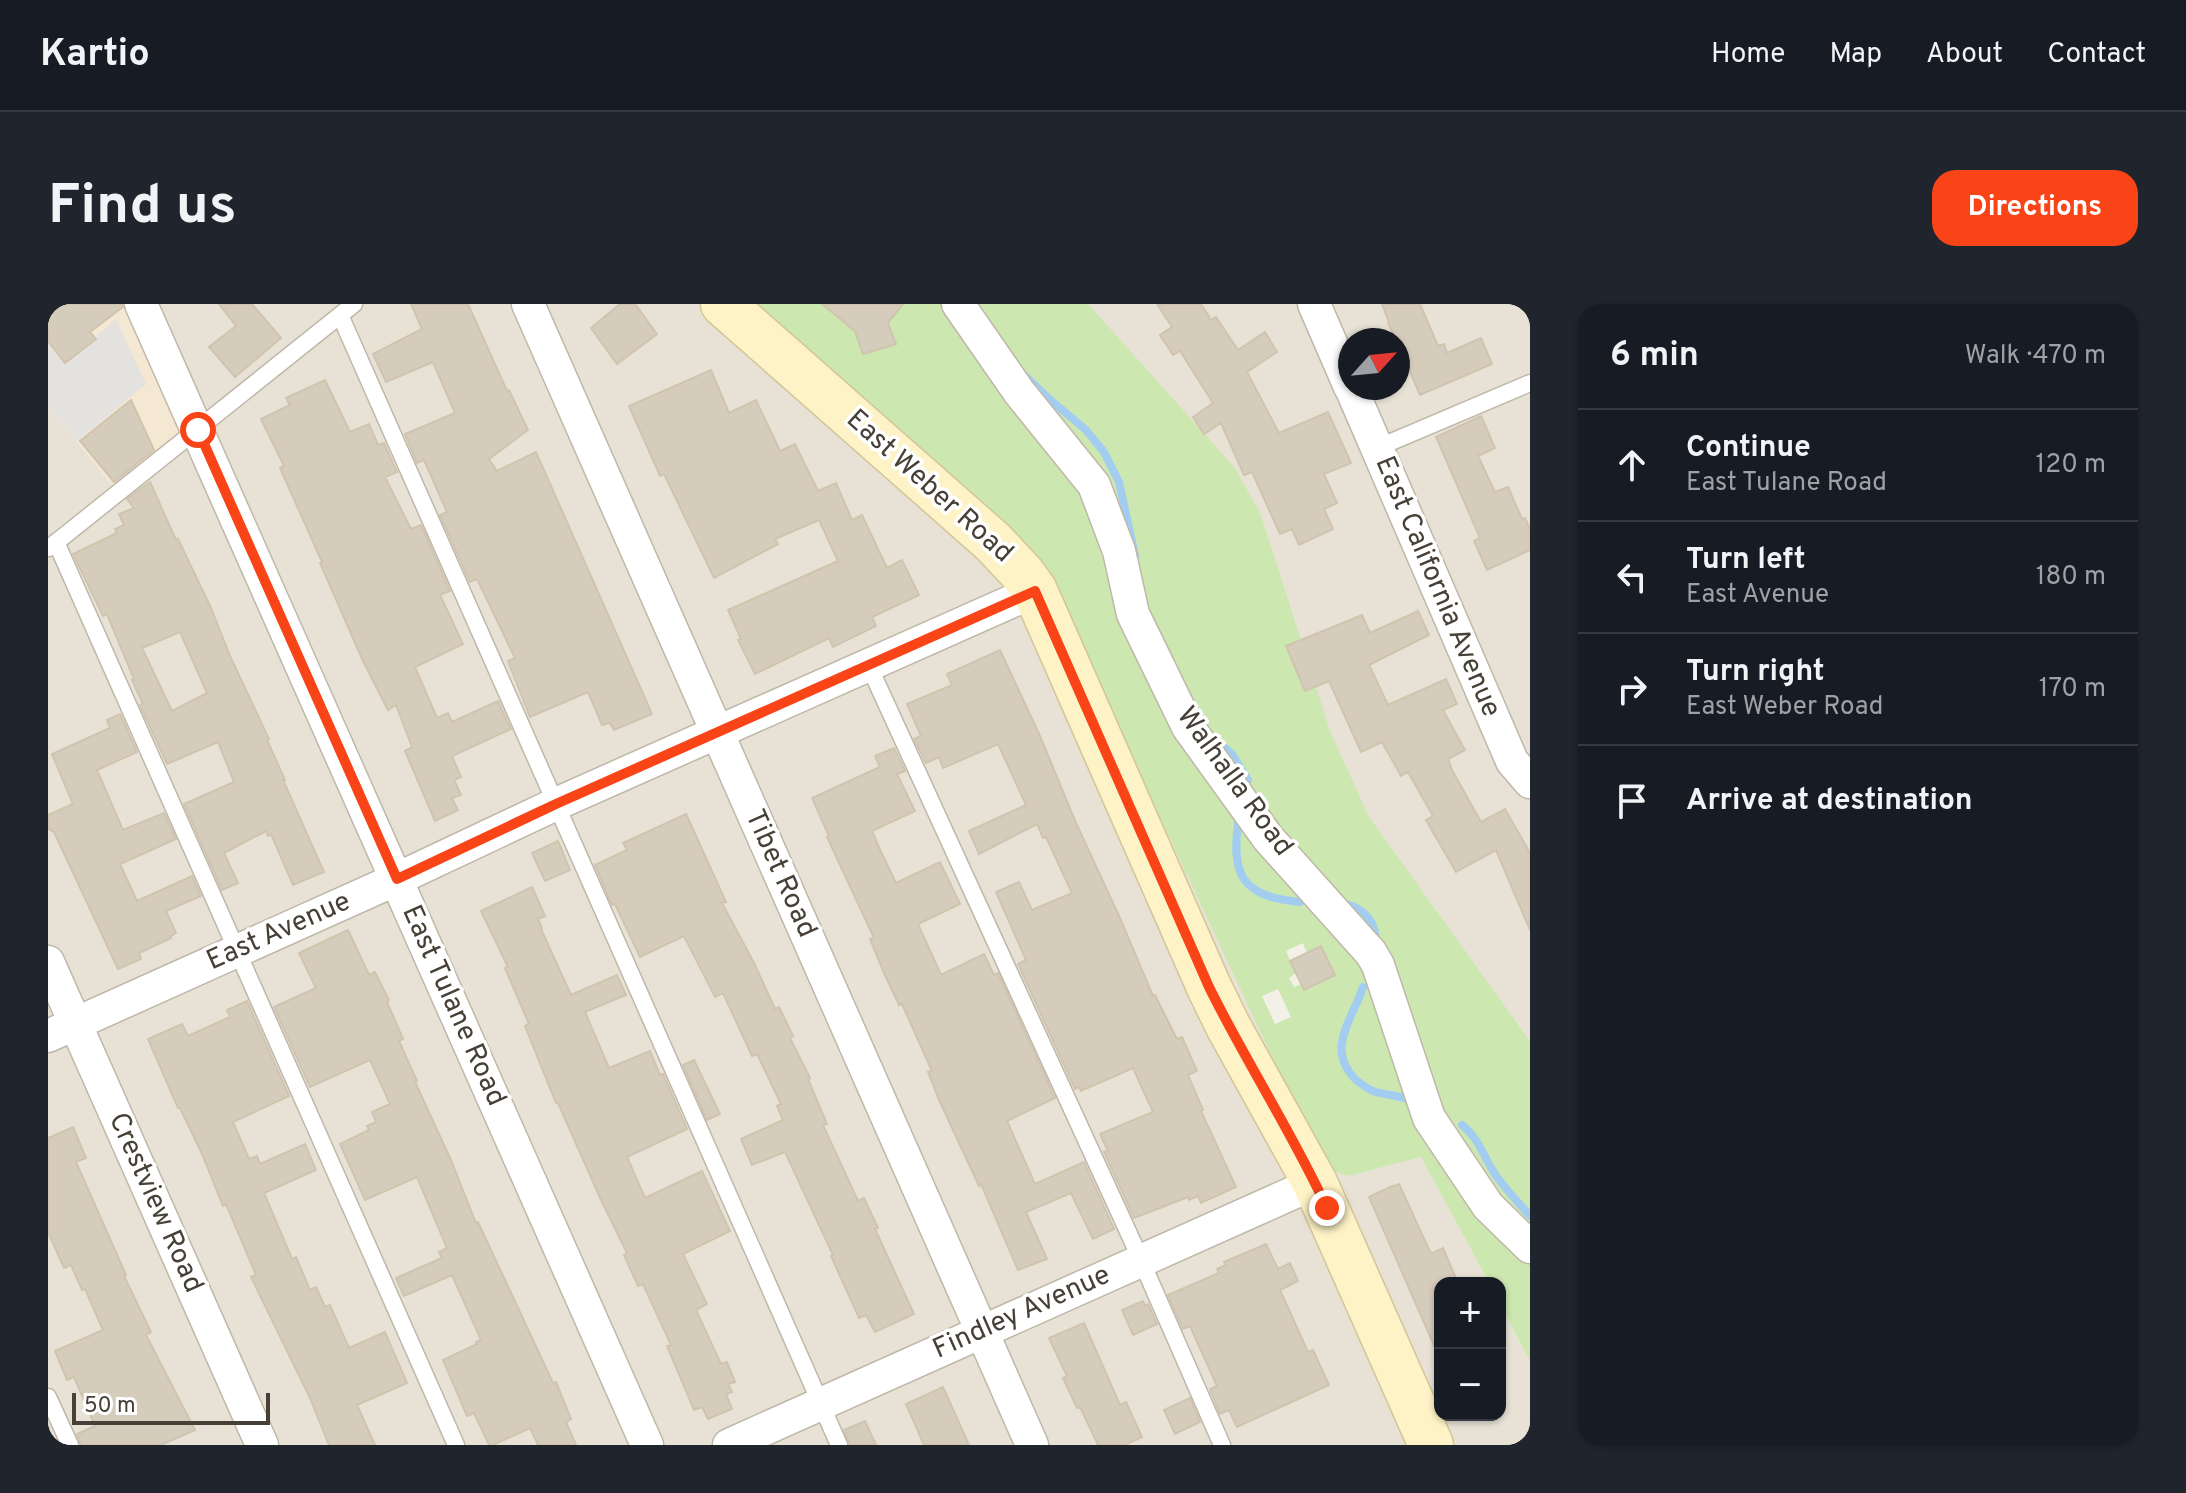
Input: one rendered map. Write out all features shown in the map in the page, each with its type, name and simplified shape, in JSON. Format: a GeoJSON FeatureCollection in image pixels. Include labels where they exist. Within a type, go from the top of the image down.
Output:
{"type":"FeatureCollection","features":[{"type":"Feature","properties":{"kind":"street","name":"East Tulane Road"},"geometry":{"type":"LineString","coordinates":[[141,304],[647,1445]]}},
{"type":"Feature","properties":{"kind":"street","name":"Tibet Road"},"geometry":{"type":"LineString","coordinates":[[528,304],[1032,1445]]}},
{"type":"Feature","properties":{"kind":"street","name":"East Weber Road"},"geometry":{"type":"LineString","coordinates":[[723,304],[993,542],[1035,591],[1209,987],[1315,1183],[1431,1445]]}},
{"type":"Feature","properties":{"kind":"street","name":"Walhalla Road"},"geometry":{"type":"LineString","coordinates":[[958,304],[1019,392],[1094,485],[1119,551],[1133,614],[1188,727],[1268,838],[1371,953],[1378,965],[1429,1118],[1488,1206],[1530,1247]]}},
{"type":"Feature","properties":{"kind":"street","name":"East California Avenue"},"geometry":{"type":"LineString","coordinates":[[1314,304],[1338,359]]}},
{"type":"Feature","properties":{"kind":"street","name":"East California Avenue"},"geometry":{"type":"LineString","coordinates":[[1356,400],[1512,761],[1530,782]]}},
{"type":"Feature","properties":{"kind":"street","name":"East Avenue"},"geometry":{"type":"LineString","coordinates":[[62,1030],[556,804],[1035,591]]}},
{"type":"Feature","properties":{"kind":"street","name":"Crestview Road"},"geometry":{"type":"LineString","coordinates":[[48,962],[62,1030],[262,1445]]}},
{"type":"Feature","properties":{"kind":"street","name":"Findley Avenue"},"geometry":{"type":"LineString","coordinates":[[729,1445],[1315,1183]]}},
{"type":"Feature","properties":{"kind":"lane"},"geometry":{"type":"LineString","coordinates":[[354,304],[52,545],[237,951],[456,1445]]}},
{"type":"Feature","properties":{"kind":"lane"},"geometry":{"type":"LineString","coordinates":[[340,315],[839,1445]]}},
{"type":"Feature","properties":{"kind":"lane"},"geometry":{"type":"LineString","coordinates":[[1377,448],[1530,383]]}},
{"type":"Feature","properties":{"kind":"lane"},"geometry":{"type":"LineString","coordinates":[[869,666],[1141,1260],[1222,1445]]}},
{"type":"Feature","properties":{"kind":"lane"},"geometry":{"type":"LineString","coordinates":[[48,1397],[70,1445]]}},
{"type":"Feature","properties":{"kind":"shaded area"},"geometry":{"type":"Polygon","coordinates":[[[48,304],[146,304],[202,431],[123,499],[48,405],[48,304]]]}},
{"type":"Feature","properties":{"kind":"shaded area"},"geometry":{"type":"Polygon","coordinates":[[[146,304],[936,304],[1031,554],[1349,1176],[1421,1157],[1486,1277],[1434,1277],[1434,1421],[1506,1421],[1506,1315],[1530,1361],[1530,1445],[48,1445],[48,405],[123,499],[146,304]]]}},
{"type":"Feature","properties":{"kind":"shaded area"},"geometry":{"type":"Polygon","coordinates":[[[1088,304],[1530,304],[1530,1041],[1368,817],[1330,731],[1088,304]]]}},
{"type":"Feature","properties":{"kind":"shaded area"},"geometry":{"type":"Polygon","coordinates":[[[116,319],[146,384],[77,441],[48,405],[48,341],[65,363],[116,319]]]}},
{"type":"Feature","properties":{"kind":"green space"},"geometry":{"type":"Polygon","coordinates":[[[754,304],[822,304],[895,343],[888,323],[897,311],[889,304],[1088,304],[1235,468],[1261,515],[1330,731],[1369,817],[1530,1041],[1530,1361],[1506,1315],[1506,1277],[1486,1277],[1421,1157],[1349,1176],[1324,1168],[1051,584],[754,304]],[[1303,943],[1286,951],[1296,973],[1289,978],[1294,987],[1301,984],[1304,990],[1320,946],[1307,953],[1303,943]],[[1278,989],[1262,996],[1275,1024],[1291,1017],[1278,989]]]}},
{"type":"Feature","properties":{"kind":"building"},"geometry":{"type":"Polygon","coordinates":[[[48,304],[122,304],[123,307],[90,332],[96,339],[65,363],[48,341],[48,304]]]}},
{"type":"Feature","properties":{"kind":"building"},"geometry":{"type":"Polygon","coordinates":[[[219,304],[252,304],[281,338],[235,377],[209,347],[236,326],[219,304]]]}},
{"type":"Feature","properties":{"kind":"building"},"geometry":{"type":"Polygon","coordinates":[[[411,304],[468,304],[528,430],[489,459],[497,471],[536,452],[652,714],[614,730],[610,723],[602,725],[588,692],[530,717],[508,661],[515,658],[477,579],[470,582],[440,515],[447,512],[424,460],[417,463],[405,434],[455,413],[433,362],[386,382],[373,354],[422,329],[411,304]]]}},
{"type":"Feature","properties":{"kind":"building"},"geometry":{"type":"Polygon","coordinates":[[[620,304],[635,304],[657,334],[617,364],[591,328],[620,304]]]}},
{"type":"Feature","properties":{"kind":"building"},"geometry":{"type":"Polygon","coordinates":[[[822,304],[903,304],[888,323],[896,344],[863,354],[855,331],[822,304]]]}},
{"type":"Feature","properties":{"kind":"building"},"geometry":{"type":"Polygon","coordinates":[[[1157,304],[1201,304],[1211,320],[1216,317],[1238,350],[1265,332],[1277,352],[1247,372],[1279,433],[1328,412],[1351,463],[1324,474],[1337,503],[1324,509],[1333,529],[1299,545],[1292,529],[1280,534],[1252,472],[1244,475],[1221,423],[1204,434],[1193,417],[1213,403],[1180,351],[1173,355],[1160,335],[1172,327],[1157,304]]]}},
{"type":"Feature","properties":{"kind":"building"},"geometry":{"type":"Polygon","coordinates":[[[1382,304],[1420,304],[1438,346],[1444,344],[1447,353],[1481,338],[1492,364],[1420,395],[1410,372],[1410,328],[1390,328],[1382,304]]]}},
{"type":"Feature","properties":{"kind":"building"},"geometry":{"type":"Polygon","coordinates":[[[711,370],[729,413],[756,400],[780,451],[795,444],[818,491],[836,483],[852,520],[862,515],[887,568],[902,560],[919,595],[872,617],[876,626],[833,647],[829,638],[755,674],[738,640],[741,639],[728,610],[838,561],[819,520],[775,539],[778,544],[714,578],[664,474],[660,476],[629,406],[711,370]]]}},
{"type":"Feature","properties":{"kind":"building"},"geometry":{"type":"Polygon","coordinates":[[[325,380],[350,432],[369,424],[378,445],[384,443],[397,472],[385,477],[411,529],[421,525],[450,591],[440,595],[463,644],[415,667],[437,718],[448,713],[452,722],[498,701],[511,729],[452,756],[461,777],[454,780],[461,795],[452,798],[458,810],[435,821],[405,751],[412,747],[396,705],[388,710],[363,661],[280,468],[284,466],[261,419],[290,405],[286,398],[325,380]]]}},
{"type":"Feature","properties":{"kind":"building"},"geometry":{"type":"Polygon","coordinates":[[[131,400],[154,450],[114,482],[80,441],[131,400]]]}},
{"type":"Feature","properties":{"kind":"building"},"geometry":{"type":"Polygon","coordinates":[[[1481,416],[1495,448],[1478,456],[1495,492],[1508,487],[1522,519],[1525,518],[1530,529],[1530,550],[1487,570],[1474,541],[1480,538],[1436,437],[1481,416]]]}},
{"type":"Feature","properties":{"kind":"building"},"geometry":{"type":"Polygon","coordinates":[[[150,482],[211,608],[324,872],[293,885],[271,834],[268,836],[266,831],[224,853],[238,883],[222,890],[184,804],[234,782],[218,742],[167,764],[140,705],[143,704],[134,679],[107,614],[103,616],[73,554],[117,533],[115,529],[124,525],[119,514],[134,508],[127,499],[150,482]],[[180,632],[142,648],[172,711],[207,693],[180,632]]]}},
{"type":"Feature","properties":{"kind":"building"},"geometry":{"type":"Polygon","coordinates":[[[1418,611],[1429,635],[1369,665],[1388,705],[1446,679],[1457,704],[1443,710],[1465,750],[1448,759],[1452,770],[1481,822],[1505,809],[1530,853],[1530,930],[1496,850],[1456,872],[1426,820],[1433,816],[1408,772],[1401,776],[1382,742],[1361,752],[1329,681],[1305,691],[1286,646],[1362,615],[1370,633],[1418,611]]]}},
{"type":"Feature","properties":{"kind":"building"},"geometry":{"type":"Polygon","coordinates":[[[1000,650],[1153,996],[1177,1039],[1182,1037],[1197,1071],[1188,1075],[1236,1187],[1201,1203],[1198,1196],[1189,1200],[1188,1197],[1134,1218],[1104,1152],[1108,1151],[1100,1134],[1153,1112],[1133,1068],[1081,1091],[1079,1087],[1075,1089],[1018,964],[1026,960],[996,892],[1019,882],[1032,910],[1072,893],[1037,824],[979,854],[969,831],[1026,805],[998,744],[943,768],[939,757],[926,763],[914,739],[921,736],[907,704],[952,685],[947,674],[1000,650]]]}},
{"type":"Feature","properties":{"kind":"building"},"geometry":{"type":"Polygon","coordinates":[[[120,714],[137,752],[97,770],[123,830],[164,813],[176,839],[120,864],[137,901],[192,876],[201,896],[166,911],[176,933],[139,953],[141,959],[118,969],[54,832],[48,829],[48,815],[73,804],[52,754],[110,728],[107,720],[120,714]]]}},
{"type":"Feature","properties":{"kind":"building"},"geometry":{"type":"Polygon","coordinates":[[[894,748],[905,771],[897,774],[915,811],[872,831],[881,852],[896,883],[940,862],[960,904],[918,924],[941,975],[984,954],[994,975],[998,973],[1055,1098],[1007,1121],[1035,1184],[1084,1162],[1114,1229],[1093,1239],[1071,1193],[1026,1212],[1047,1259],[1018,1270],[981,1184],[979,1186],[940,1102],[928,1072],[932,1071],[902,1004],[899,1005],[884,973],[870,939],[874,938],[812,798],[880,767],[875,756],[894,748]]]}},
{"type":"Feature","properties":{"kind":"building"},"geometry":{"type":"Polygon","coordinates":[[[686,814],[726,902],[722,903],[775,1009],[779,1007],[793,1036],[790,1038],[810,1078],[827,1124],[823,1125],[858,1201],[864,1198],[914,1314],[875,1332],[866,1315],[859,1318],[785,1152],[752,1165],[741,1139],[783,1120],[777,1106],[781,1104],[757,1054],[752,1056],[723,993],[715,997],[684,936],[640,957],[595,865],[627,850],[623,843],[686,814]]]}},
{"type":"Feature","properties":{"kind":"building"},"geometry":{"type":"Polygon","coordinates":[[[558,841],[570,870],[545,881],[532,853],[558,841]]]}},
{"type":"Feature","properties":{"kind":"building"},"geometry":{"type":"Polygon","coordinates":[[[532,887],[545,916],[538,919],[541,929],[571,995],[617,975],[626,995],[585,1012],[609,1068],[650,1051],[687,1129],[627,1157],[645,1198],[702,1171],[730,1231],[683,1254],[707,1304],[696,1310],[721,1364],[727,1362],[735,1382],[728,1384],[732,1392],[726,1394],[732,1409],[708,1419],[702,1407],[694,1410],[667,1346],[671,1345],[643,1284],[638,1286],[624,1255],[627,1253],[556,1103],[525,1026],[529,1024],[505,968],[508,967],[481,911],[532,887]]]}},
{"type":"Feature","properties":{"kind":"building"},"geometry":{"type":"Polygon","coordinates":[[[348,930],[369,975],[375,972],[389,1000],[387,1002],[403,1039],[399,1041],[415,1082],[476,1223],[553,1383],[556,1382],[571,1419],[566,1422],[576,1445],[538,1445],[530,1428],[489,1445],[474,1413],[467,1416],[443,1360],[481,1340],[452,1275],[404,1296],[396,1278],[442,1258],[439,1252],[447,1248],[417,1177],[365,1200],[340,1144],[369,1130],[367,1126],[376,1122],[372,1112],[390,1104],[370,1060],[310,1087],[274,1007],[316,988],[299,953],[348,930]]]}},
{"type":"Feature","properties":{"kind":"building"},"geometry":{"type":"Polygon","coordinates":[[[1321,946],[1335,975],[1304,990],[1290,961],[1321,946]]]}},
{"type":"Feature","properties":{"kind":"building"},"geometry":{"type":"Polygon","coordinates":[[[247,1001],[289,1096],[233,1122],[249,1159],[257,1156],[260,1164],[305,1144],[316,1170],[264,1193],[292,1259],[296,1257],[310,1290],[316,1287],[325,1307],[330,1305],[349,1348],[385,1332],[407,1383],[357,1405],[375,1445],[329,1445],[310,1398],[251,1277],[256,1275],[226,1204],[223,1206],[148,1039],[182,1024],[188,1036],[230,1017],[227,1010],[247,1001]]]}},
{"type":"Feature","properties":{"kind":"building"},"geometry":{"type":"Polygon","coordinates":[[[694,1060],[720,1114],[707,1120],[683,1065],[694,1060]]]}},
{"type":"Feature","properties":{"kind":"building"},"geometry":{"type":"Polygon","coordinates":[[[73,1127],[86,1158],[76,1162],[151,1332],[146,1335],[195,1430],[161,1445],[81,1445],[77,1434],[95,1426],[74,1377],[67,1380],[55,1351],[103,1330],[85,1289],[82,1290],[71,1265],[64,1268],[48,1232],[48,1138],[73,1127]]]}},
{"type":"Feature","properties":{"kind":"building"},"geometry":{"type":"Polygon","coordinates":[[[1399,1184],[1431,1254],[1443,1248],[1455,1277],[1434,1277],[1434,1345],[1369,1197],[1399,1184]]]}},
{"type":"Feature","properties":{"kind":"building"},"geometry":{"type":"Polygon","coordinates":[[[1266,1244],[1278,1269],[1290,1263],[1298,1281],[1280,1290],[1308,1352],[1313,1350],[1329,1385],[1237,1427],[1229,1410],[1220,1414],[1210,1389],[1217,1386],[1190,1326],[1183,1329],[1168,1295],[1219,1273],[1217,1269],[1226,1265],[1224,1262],[1266,1244]]]}},
{"type":"Feature","properties":{"kind":"building"},"geometry":{"type":"Polygon","coordinates":[[[1143,1301],[1145,1306],[1148,1304],[1157,1324],[1133,1335],[1122,1310],[1143,1301]]]}},
{"type":"Feature","properties":{"kind":"building"},"geometry":{"type":"Polygon","coordinates":[[[1084,1323],[1120,1405],[1126,1402],[1142,1437],[1125,1445],[1098,1445],[1063,1378],[1067,1376],[1049,1338],[1084,1323]]]}},
{"type":"Feature","properties":{"kind":"building"},"geometry":{"type":"Polygon","coordinates":[[[943,1387],[969,1445],[924,1445],[906,1404],[943,1387]]]}},
{"type":"Feature","properties":{"kind":"building"},"geometry":{"type":"Polygon","coordinates":[[[1190,1398],[1200,1422],[1175,1434],[1164,1410],[1190,1398]]]}},
{"type":"Feature","properties":{"kind":"building"},"geometry":{"type":"Polygon","coordinates":[[[865,1421],[876,1445],[850,1445],[844,1430],[865,1421]]]}},
{"type":"Feature","properties":{"kind":"waterway"},"geometry":{"type":"LineString","coordinates":[[1025,376],[1086,430],[1104,452],[1119,482],[1135,555]]}},
{"type":"Feature","properties":{"kind":"waterway"},"geometry":{"type":"LineString","coordinates":[[1213,738],[1232,754],[1248,780]]}},
{"type":"Feature","properties":{"kind":"waterway"},"geometry":{"type":"LineString","coordinates":[[1239,818],[1236,854],[1244,879],[1264,895],[1300,902]]}},
{"type":"Feature","properties":{"kind":"waterway"},"geometry":{"type":"LineString","coordinates":[[1346,904],[1359,909],[1368,918],[1376,943]]}},
{"type":"Feature","properties":{"kind":"waterway"},"geometry":{"type":"LineString","coordinates":[[1363,987],[1344,1033],[1342,1056],[1346,1067],[1355,1079],[1370,1090],[1407,1099]]}},
{"type":"Feature","properties":{"kind":"waterway"},"geometry":{"type":"LineString","coordinates":[[1462,1125],[1478,1143],[1501,1182],[1530,1216]]}},
{"type":"Feature","properties":{"kind":"route"},"geometry":{"type":"LineString","coordinates":[[198,430],[397,879],[556,804],[1035,591],[1209,987],[1327,1208]]}}]}
